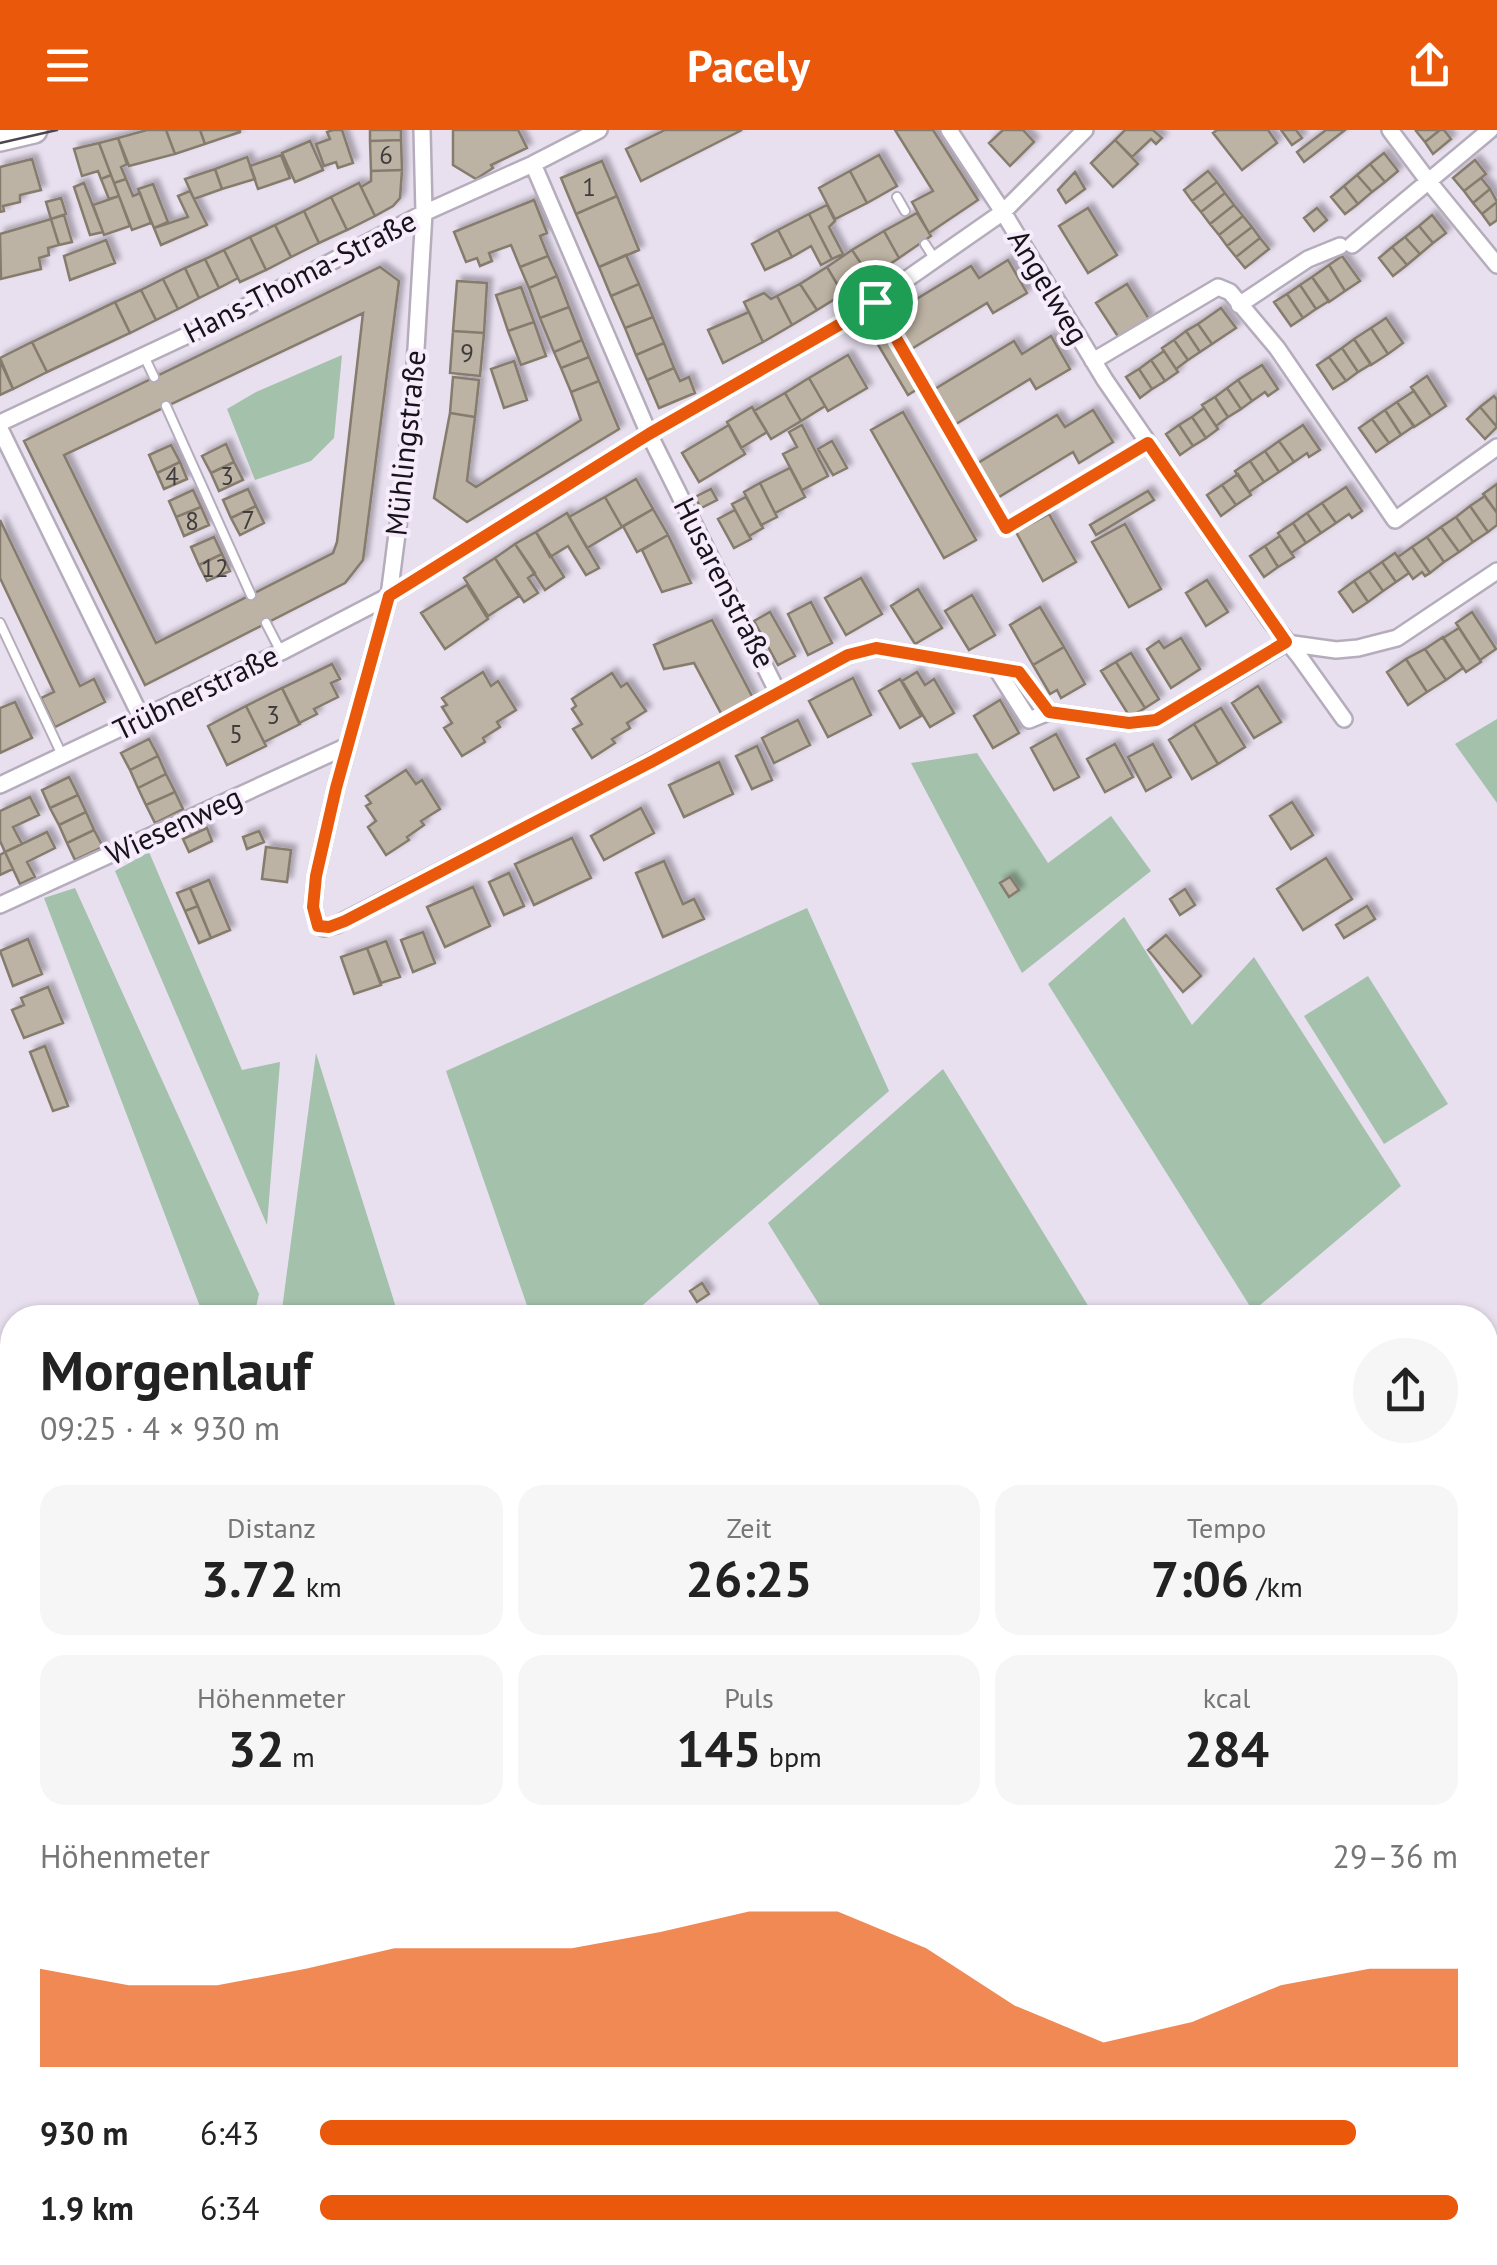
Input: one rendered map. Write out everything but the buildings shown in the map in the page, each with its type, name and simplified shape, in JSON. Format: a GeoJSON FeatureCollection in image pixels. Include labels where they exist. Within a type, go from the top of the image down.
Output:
{"type":"FeatureCollection","features":[{"type":"Feature","properties":{"kind":"main road"},"geometry":{"type":"LineString","coordinates":[[0,138],[34,130]]}},
{"type":"Feature","properties":{"kind":"street","name":"Mühlingstraße"},"geometry":{"type":"LineString","coordinates":[[318,926],[313,907],[316,876],[389,596],[412,417],[424,214],[422,130]]}},
{"type":"Feature","properties":{"kind":"street","name":"Hans-Thoma-Straße"},"geometry":{"type":"LineString","coordinates":[[0,426],[599,130]]}},
{"type":"Feature","properties":{"kind":"street","name":"Angelweg"},"geometry":{"type":"LineString","coordinates":[[949,130],[1093,361],[1344,720]]}},
{"type":"Feature","properties":{"kind":"street","name":"Trübnerstraße"},"geometry":{"type":"LineString","coordinates":[[0,784],[389,596],[649,434],[851,318],[1003,212],[1085,130]]}},
{"type":"Feature","properties":{"kind":"street"},"geometry":{"type":"LineString","coordinates":[[1390,130],[1497,264]]}},
{"type":"Feature","properties":{"kind":"street"},"geometry":{"type":"LineString","coordinates":[[1239,304],[1308,260],[1346,246],[1490,130]]}},
{"type":"Feature","properties":{"kind":"street","name":"Husarenstraße"},"geometry":{"type":"LineString","coordinates":[[318,926],[345,921],[778,692],[649,434],[532,164]]}},
{"type":"Feature","properties":{"kind":"street"},"geometry":{"type":"LineString","coordinates":[[1093,361],[1218,288],[1230,292],[1286,360],[1395,520],[1497,448]]}},
{"type":"Feature","properties":{"kind":"street"},"geometry":{"type":"LineString","coordinates":[[0,426],[142,718]]}},
{"type":"Feature","properties":{"kind":"street"},"geometry":{"type":"LineString","coordinates":[[778,692],[848,655],[876,648],[1019,672],[1049,712],[1129,723],[1156,720],[1286,642],[1336,650],[1397,638],[1497,571]]}},
{"type":"Feature","properties":{"kind":"street","name":"Wiesenweg"},"geometry":{"type":"LineString","coordinates":[[0,905],[347,746]]}},
{"type":"Feature","properties":{"kind":"lane"},"geometry":{"type":"LineString","coordinates":[[897,197],[905,211]]}},
{"type":"Feature","properties":{"kind":"lane"},"geometry":{"type":"LineString","coordinates":[[925,244],[934,258]]}},
{"type":"Feature","properties":{"kind":"lane"},"geometry":{"type":"LineString","coordinates":[[875,302],[1006,528],[1148,443]]}},
{"type":"Feature","properties":{"kind":"lane"},"geometry":{"type":"LineString","coordinates":[[144,356],[154,378]]}},
{"type":"Feature","properties":{"kind":"lane"},"geometry":{"type":"LineString","coordinates":[[166,406],[251,595]]}},
{"type":"Feature","properties":{"kind":"lane"},"geometry":{"type":"LineString","coordinates":[[0,623],[63,756]]}},
{"type":"Feature","properties":{"kind":"lane"},"geometry":{"type":"LineString","coordinates":[[266,624],[280,652]]}},
{"type":"Feature","properties":{"kind":"green space"},"geometry":{"type":"Polygon","coordinates":[[[342,355],[334,438],[311,461],[255,480],[227,409],[256,392],[342,355]]]}},
{"type":"Feature","properties":{"kind":"green space"},"geometry":{"type":"Polygon","coordinates":[[[1497,719],[1497,803],[1455,744],[1497,719]]]}},
{"type":"Feature","properties":{"kind":"green space"},"geometry":{"type":"Polygon","coordinates":[[[977,753],[1048,863],[1111,816],[1151,871],[1022,973],[911,763],[977,753]]]}},
{"type":"Feature","properties":{"kind":"green space"},"geometry":{"type":"Polygon","coordinates":[[[149,852],[242,1070],[280,1062],[267,1225],[115,871],[149,852]]]}},
{"type":"Feature","properties":{"kind":"green space"},"geometry":{"type":"Polygon","coordinates":[[[75,888],[259,1294],[257,1305],[199,1305],[44,898],[75,888]]]}},
{"type":"Feature","properties":{"kind":"green space"},"geometry":{"type":"Polygon","coordinates":[[[807,908],[889,1091],[643,1305],[527,1305],[446,1071],[807,908]]]}},
{"type":"Feature","properties":{"kind":"green space"},"geometry":{"type":"Polygon","coordinates":[[[1124,917],[1192,1025],[1254,957],[1401,1186],[1260,1305],[1249,1305],[1048,984],[1124,917]]]}},
{"type":"Feature","properties":{"kind":"green space"},"geometry":{"type":"Polygon","coordinates":[[[1368,976],[1448,1104],[1384,1144],[1304,1016],[1368,976]]]}},
{"type":"Feature","properties":{"kind":"green space"},"geometry":{"type":"Polygon","coordinates":[[[316,1053],[395,1305],[283,1305],[316,1053]]]}},
{"type":"Feature","properties":{"kind":"green space"},"geometry":{"type":"Polygon","coordinates":[[[943,1069],[1088,1305],[819,1305],[768,1223],[943,1069]]]}},
{"type":"Feature","properties":{"kind":"tram line"},"geometry":{"type":"LineString","coordinates":[[0,143],[57,130]]}},
{"type":"Feature","properties":{"kind":"route"},"geometry":{"type":"LineString","coordinates":[[875,302],[1006,528],[1148,443],[1286,642],[1156,720],[1129,723],[1049,712],[1019,672],[876,648],[848,655],[345,921],[324,928],[318,926],[313,907],[316,876],[389,596],[649,434],[875,302]]}}]}
